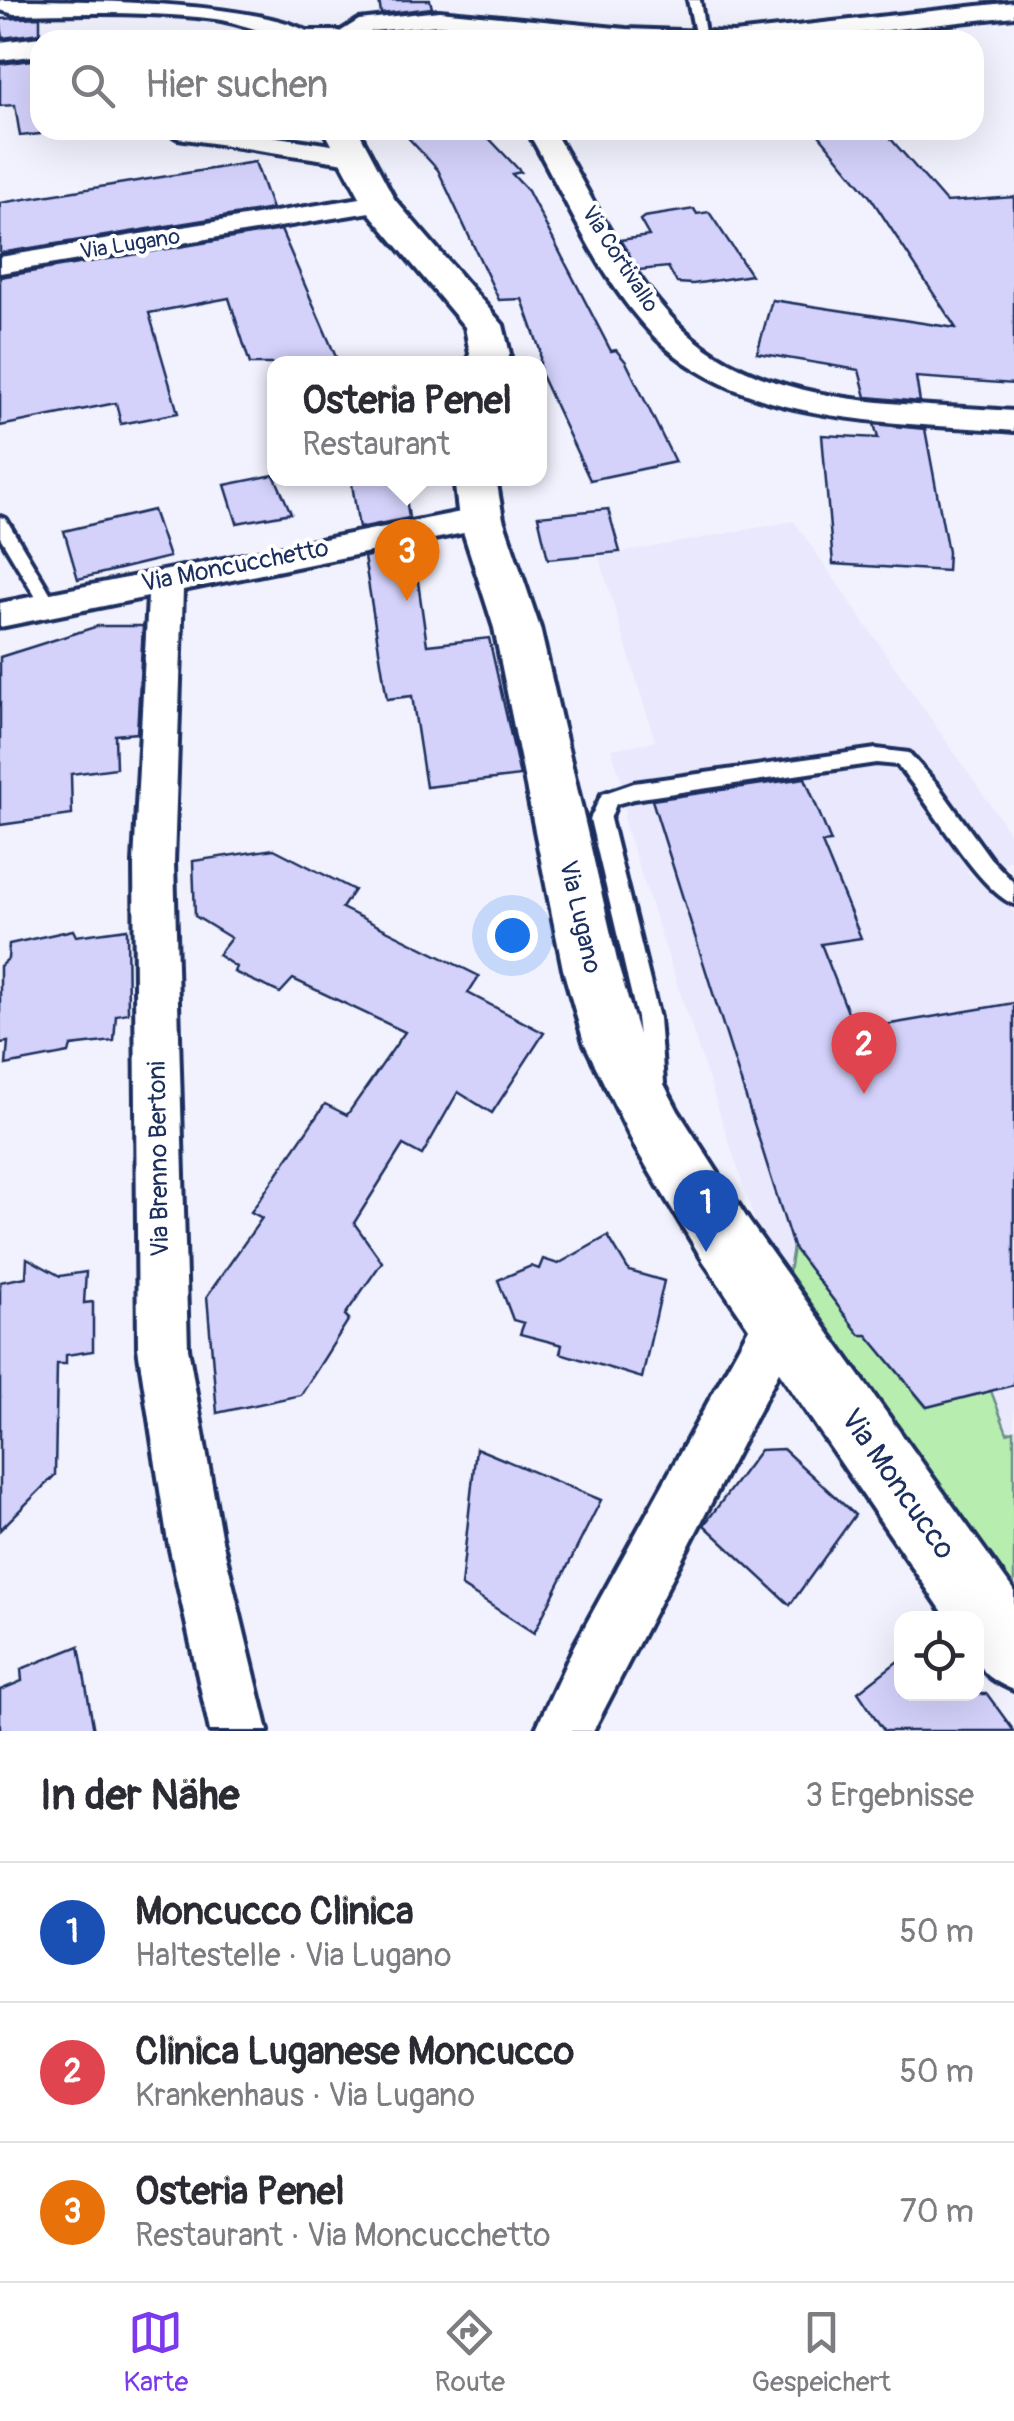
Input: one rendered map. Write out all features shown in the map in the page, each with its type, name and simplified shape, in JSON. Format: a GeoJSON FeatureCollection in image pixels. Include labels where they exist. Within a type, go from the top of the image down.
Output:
{"type":"FeatureCollection","features":[{"type":"Feature","properties":{"kind":"street"},"geometry":{"type":"LineString","coordinates":[[0,2],[14,6],[118,2],[178,6],[306,30]]}},
{"type":"Feature","properties":{"kind":"street"},"geometry":{"type":"LineString","coordinates":[[845,30],[1014,10]]}},
{"type":"Feature","properties":{"kind":"street"},"geometry":{"type":"LineString","coordinates":[[345,30],[438,18],[596,30]]}},
{"type":"Feature","properties":{"kind":"street"},"geometry":{"type":"LineString","coordinates":[[0,50],[30,47]]}},
{"type":"Feature","properties":{"kind":"street"},"geometry":{"type":"LineString","coordinates":[[308,140],[347,143],[379,202],[410,244],[484,325],[489,356]]}},
{"type":"Feature","properties":{"kind":"street","name":"Via Cortivallo"},"geometry":{"type":"LineString","coordinates":[[546,140],[642,300],[685,348],[753,385],[826,403],[1014,422]]}},
{"type":"Feature","properties":{"kind":"street","name":"Via Lugano"},"geometry":{"type":"LineString","coordinates":[[0,265],[379,202]]}},
{"type":"Feature","properties":{"kind":"street","name":"Via Lugano"},"geometry":{"type":"LineString","coordinates":[[478,499],[517,628],[591,969],[613,1042],[657,1130],[726,1241],[782,1316]]}},
{"type":"Feature","properties":{"kind":"street","name":"Via Moncucchetto"},"geometry":{"type":"LineString","coordinates":[[0,616],[166,579],[478,499]]}},
{"type":"Feature","properties":{"kind":"street","name":"Via Brenno Bertoni"},"geometry":{"type":"LineString","coordinates":[[166,579],[154,863],[163,1348],[194,1536],[239,1731]]}},
{"type":"Feature","properties":{"kind":"street"},"geometry":{"type":"LineString","coordinates":[[564,1731],[594,1666],[782,1316]]}},
{"type":"Feature","properties":{"kind":"street","name":"Via Moncucco"},"geometry":{"type":"LineString","coordinates":[[782,1316],[1014,1653]]}},
{"type":"Feature","properties":{"kind":"lane"},"geometry":{"type":"LineString","coordinates":[[694,0],[700,30]]}},
{"type":"Feature","properties":{"kind":"lane"},"geometry":{"type":"LineString","coordinates":[[0,523],[49,606]]}},
{"type":"Feature","properties":{"kind":"lane"},"geometry":{"type":"LineString","coordinates":[[657,1130],[648,1018],[600,819],[609,800],[634,791],[839,762],[902,758],[924,780],[986,872],[1014,896]]}},
{"type":"Feature","properties":{"kind":"shaded area"},"geometry":{"type":"Polygon","coordinates":[[[794,521],[1014,839],[1014,860],[966,871],[1014,912],[1014,1653],[773,1276],[624,822],[625,791],[611,749],[655,741],[599,557],[794,521]]]}},
{"type":"Feature","properties":{"kind":"green space"},"geometry":{"type":"Polygon","coordinates":[[[793,1247],[860,1335],[867,1335],[926,1407],[991,1391],[1007,1433],[1014,1431],[1014,1653],[782,1316],[793,1247]]]}},
{"type":"Feature","properties":{"kind":"building"},"geometry":{"type":"Polygon","coordinates":[[[379,0],[430,0],[432,8],[381,14],[379,0]]]}},
{"type":"Feature","properties":{"kind":"building"},"geometry":{"type":"Polygon","coordinates":[[[40,17],[40,30],[3,38],[0,19],[40,17]]]}},
{"type":"Feature","properties":{"kind":"building"},"geometry":{"type":"Polygon","coordinates":[[[30,60],[30,135],[20,136],[15,105],[0,106],[0,64],[30,60]]]}},
{"type":"Feature","properties":{"kind":"building"},"geometry":{"type":"Polygon","coordinates":[[[410,140],[491,140],[521,172],[512,174],[528,191],[611,351],[616,350],[626,362],[675,462],[590,480],[547,388],[547,356],[540,356],[522,299],[499,300],[438,170],[410,140]]]}},
{"type":"Feature","properties":{"kind":"building"},"geometry":{"type":"Polygon","coordinates":[[[823,140],[892,140],[946,202],[1014,197],[1014,384],[916,377],[920,402],[866,397],[859,370],[757,353],[772,300],[956,328],[871,198],[823,140]]]}},
{"type":"Feature","properties":{"kind":"building"},"geometry":{"type":"Polygon","coordinates":[[[255,162],[272,209],[0,253],[0,203],[255,162]]]}},
{"type":"Feature","properties":{"kind":"building"},"geometry":{"type":"Polygon","coordinates":[[[694,209],[697,214],[709,212],[751,275],[693,284],[677,283],[668,267],[639,270],[620,240],[649,236],[640,220],[644,217],[694,209]]]}},
{"type":"Feature","properties":{"kind":"building"},"geometry":{"type":"Polygon","coordinates":[[[281,230],[336,356],[267,356],[267,364],[250,364],[229,298],[149,313],[178,413],[121,424],[116,403],[0,426],[0,277],[281,230]]]}},
{"type":"Feature","properties":{"kind":"building"},"geometry":{"type":"Polygon","coordinates":[[[874,424],[925,429],[948,552],[947,571],[833,564],[822,435],[878,438],[874,424]]]}},
{"type":"Feature","properties":{"kind":"building"},"geometry":{"type":"Polygon","coordinates":[[[267,476],[267,486],[279,486],[291,513],[237,523],[225,485],[267,476]]]}},
{"type":"Feature","properties":{"kind":"building"},"geometry":{"type":"Polygon","coordinates":[[[352,486],[404,486],[409,518],[359,528],[352,486]]]}},
{"type":"Feature","properties":{"kind":"building"},"geometry":{"type":"Polygon","coordinates":[[[608,509],[620,552],[548,559],[538,516],[608,509]]]}},
{"type":"Feature","properties":{"kind":"building"},"geometry":{"type":"Polygon","coordinates":[[[153,510],[169,557],[78,579],[64,531],[153,510]]]}},
{"type":"Feature","properties":{"kind":"building"},"geometry":{"type":"Polygon","coordinates":[[[413,547],[427,645],[489,638],[520,776],[426,787],[412,696],[387,699],[364,557],[413,547]]]}},
{"type":"Feature","properties":{"kind":"building"},"geometry":{"type":"Polygon","coordinates":[[[98,626],[143,626],[137,733],[115,735],[116,768],[71,774],[72,815],[0,825],[0,657],[98,626]]]}},
{"type":"Feature","properties":{"kind":"building"},"geometry":{"type":"Polygon","coordinates":[[[805,778],[831,842],[822,843],[861,938],[821,944],[855,1030],[1014,1003],[1014,1385],[927,1407],[867,1335],[860,1335],[793,1247],[652,800],[805,778]]]}},
{"type":"Feature","properties":{"kind":"building"},"geometry":{"type":"Polygon","coordinates":[[[274,849],[354,890],[342,908],[479,976],[468,993],[544,1033],[492,1113],[458,1092],[422,1155],[403,1145],[354,1223],[382,1262],[345,1315],[349,1319],[301,1395],[217,1413],[207,1296],[262,1218],[251,1212],[325,1104],[347,1115],[405,1032],[293,979],[280,993],[234,972],[236,967],[218,955],[231,938],[195,916],[193,861],[274,849]]]}},
{"type":"Feature","properties":{"kind":"building"},"geometry":{"type":"Polygon","coordinates":[[[127,929],[128,1013],[116,1015],[114,1041],[71,1046],[69,1053],[6,1065],[8,1042],[0,1043],[0,966],[8,959],[9,944],[73,930],[76,936],[127,929]]]}},
{"type":"Feature","properties":{"kind":"building"},"geometry":{"type":"Polygon","coordinates":[[[608,1236],[629,1271],[664,1281],[642,1378],[560,1353],[562,1345],[520,1334],[524,1323],[513,1320],[498,1280],[531,1266],[539,1269],[543,1259],[558,1264],[608,1236]]]}},
{"type":"Feature","properties":{"kind":"building"},"geometry":{"type":"Polygon","coordinates":[[[27,1258],[60,1276],[86,1272],[84,1303],[93,1302],[93,1351],[66,1355],[66,1364],[57,1364],[55,1475],[0,1530],[0,1282],[26,1277],[27,1258]]]}},
{"type":"Feature","properties":{"kind":"building"},"geometry":{"type":"Polygon","coordinates":[[[476,1448],[601,1500],[534,1633],[461,1586],[476,1448]]]}},
{"type":"Feature","properties":{"kind":"building"},"geometry":{"type":"Polygon","coordinates":[[[783,1449],[855,1515],[790,1605],[704,1525],[760,1450],[783,1449]]]}},
{"type":"Feature","properties":{"kind":"building"},"geometry":{"type":"Polygon","coordinates":[[[79,1646],[94,1731],[0,1731],[0,1690],[22,1681],[21,1669],[79,1646]]]}},
{"type":"Feature","properties":{"kind":"building"},"geometry":{"type":"Polygon","coordinates":[[[894,1664],[894,1701],[984,1701],[987,1694],[1014,1731],[884,1731],[858,1692],[894,1664]]]}},
{"type":"Feature","properties":{"kind":"place","name":"Osteria Penel"},"geometry":{"type":"Point","coordinates":[407,601]}},
{"type":"Feature","properties":{"kind":"place","name":"Clinica Luganese Moncucco"},"geometry":{"type":"Point","coordinates":[864,1094]}},
{"type":"Feature","properties":{"kind":"place","name":"Moncucco Clinica"},"geometry":{"type":"Point","coordinates":[706,1252]}}]}
